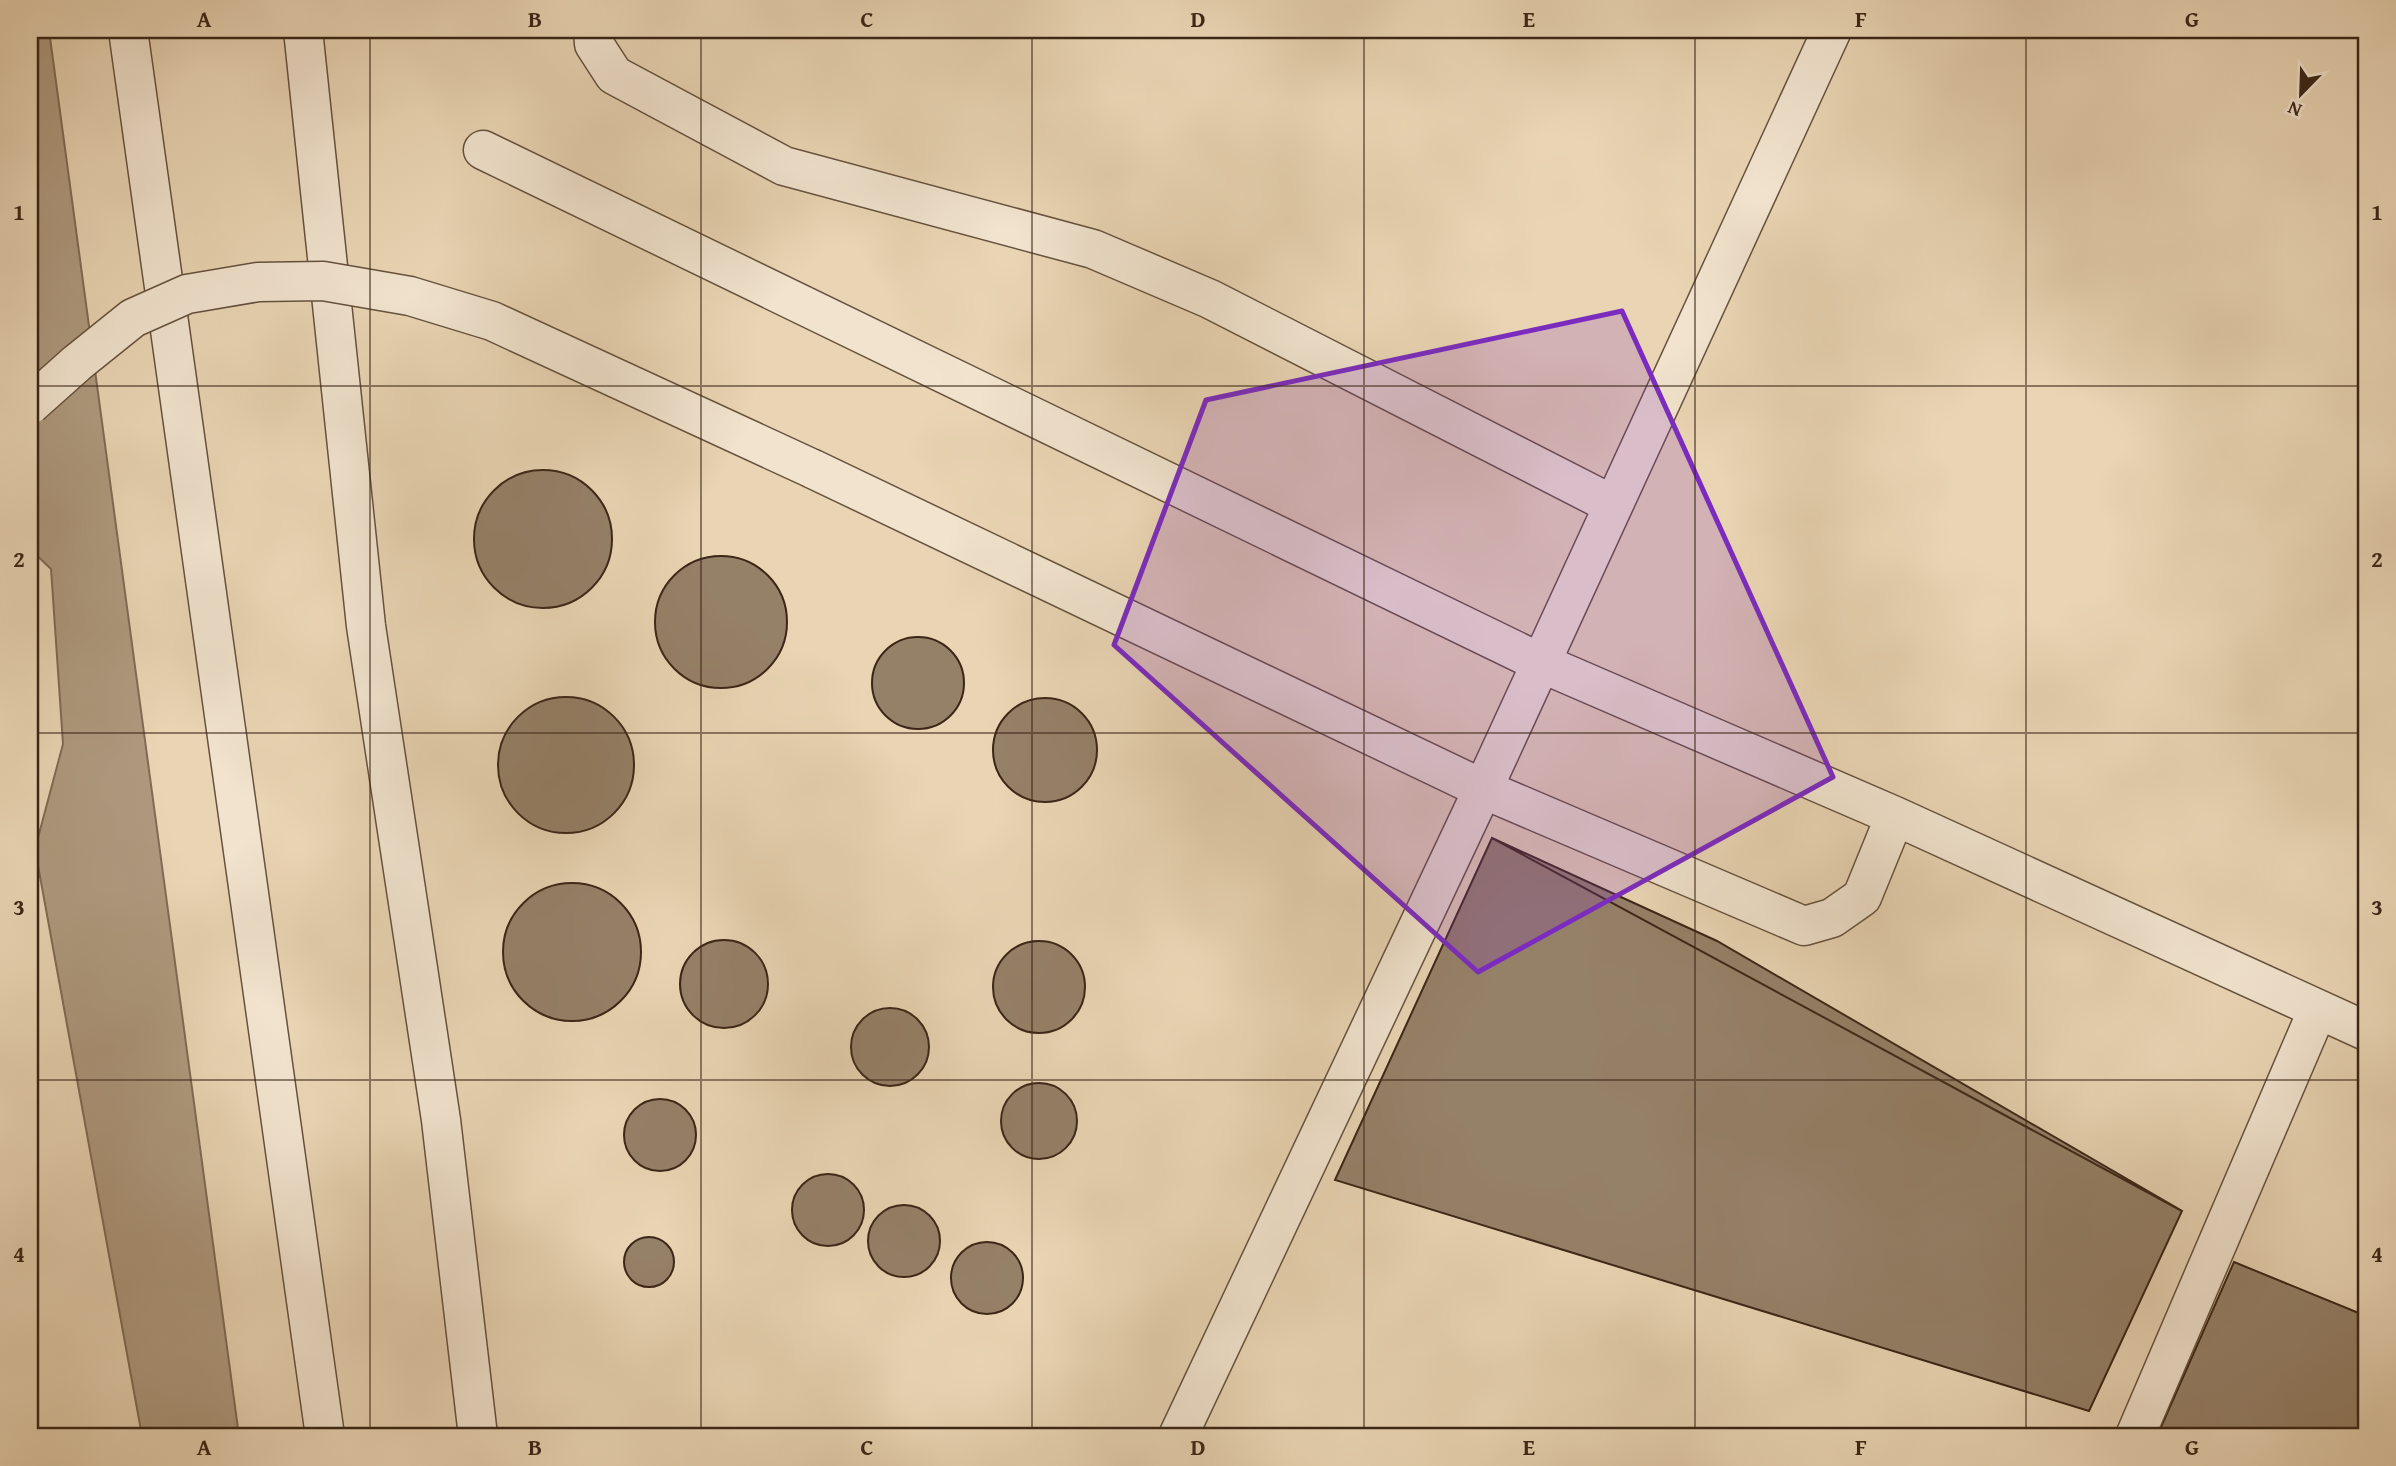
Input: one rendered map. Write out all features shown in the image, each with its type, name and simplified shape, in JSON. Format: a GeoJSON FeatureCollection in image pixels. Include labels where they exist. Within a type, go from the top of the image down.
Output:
{"type":"FeatureCollection","features":[{"type":"Feature","properties":{"kind":"lane"},"geometry":{"type":"LineString","coordinates":[[128,30],[325,1436]]}},
{"type":"Feature","properties":{"kind":"lane"},"geometry":{"type":"LineString","coordinates":[[303,30],[366,626],[441,1120],[478,1436]]}},
{"type":"Feature","properties":{"kind":"lane"},"geometry":{"type":"LineString","coordinates":[[593,30],[594,44],[614,75],[784,166],[1093,249],[1210,299],[1613,505]]}},
{"type":"Feature","properties":{"kind":"lane"},"geometry":{"type":"LineString","coordinates":[[1178,1436],[1483,789],[1832,30]]}},
{"type":"Feature","properties":{"kind":"lane"},"geometry":{"type":"LineString","coordinates":[[482,150],[1541,663],[1895,816],[2366,1031]]}},
{"type":"Feature","properties":{"kind":"lane"},"geometry":{"type":"LineString","coordinates":[[30,405],[77,362],[133,318],[187,294],[258,282],[323,281],[410,296],[492,321],[813,469],[1483,789],[1804,926],[1832,918],[1862,897],[1895,816]]}},
{"type":"Feature","properties":{"kind":"lane"},"geometry":{"type":"LineString","coordinates":[[2135,1436],[2318,1009]]}},
{"type":"Feature","properties":{"kind":"highlighted area"},"geometry":{"type":"Polygon","coordinates":[[[1622,311],[1833,777],[1478,972],[1114,645],[1206,400],[1622,311]]]}},
{"type":"Feature","properties":{"kind":"shaded area"},"geometry":{"type":"Polygon","coordinates":[[[30,30],[49,30],[239,1436],[142,1436],[35,849],[63,744],[51,569],[30,549],[30,30]]]}},
{"type":"Feature","properties":{"kind":"building"},"geometry":{"type":"Polygon","coordinates":[[[543,470],[569,476],[591,491],[606,513],[612,539],[606,565],[591,587],[569,602],[543,608],[517,602],[495,587],[480,565],[474,539],[480,513],[495,491],[517,476],[543,470]]]}},
{"type":"Feature","properties":{"kind":"building"},"geometry":{"type":"Polygon","coordinates":[[[721,556],[746,561],[768,575],[782,597],[787,622],[782,647],[768,669],[746,683],[721,688],[696,683],[674,669],[660,647],[655,622],[660,597],[674,575],[696,561],[721,556]]]}},
{"type":"Feature","properties":{"kind":"building"},"geometry":{"type":"Polygon","coordinates":[[[918,637],[936,640],[951,650],[961,665],[964,683],[961,701],[951,716],[936,726],[918,729],[900,726],[885,716],[875,701],[872,683],[875,665],[885,650],[900,640],[918,637]]]}},
{"type":"Feature","properties":{"kind":"building"},"geometry":{"type":"Polygon","coordinates":[[[566,697],[592,702],[614,717],[629,739],[634,765],[629,791],[614,813],[592,828],[566,833],[540,828],[518,813],[503,791],[498,765],[503,739],[518,717],[540,702],[566,697]]]}},
{"type":"Feature","properties":{"kind":"building"},"geometry":{"type":"Polygon","coordinates":[[[1045,698],[1065,702],[1082,713],[1093,730],[1097,750],[1093,770],[1082,787],[1065,798],[1045,802],[1025,798],[1008,787],[997,770],[993,750],[997,730],[1008,713],[1025,702],[1045,698]]]}},
{"type":"Feature","properties":{"kind":"building"},"geometry":{"type":"Polygon","coordinates":[[[1492,838],[2182,1211],[2089,1411],[1335,1180],[1492,838]]]}},
{"type":"Feature","properties":{"kind":"building"},"geometry":{"type":"Polygon","coordinates":[[[1492,838],[1717,941],[2182,1211],[2089,1411],[1335,1180],[1492,838]]]}},
{"type":"Feature","properties":{"kind":"building"},"geometry":{"type":"Polygon","coordinates":[[[572,883],[599,888],[621,903],[636,925],[641,952],[636,979],[621,1001],[599,1016],[572,1021],[545,1016],[523,1001],[508,979],[503,952],[508,925],[523,903],[545,888],[572,883]]]}},
{"type":"Feature","properties":{"kind":"building"},"geometry":{"type":"Polygon","coordinates":[[[724,940],[741,944],[755,953],[764,967],[768,984],[764,1001],[755,1015],[741,1024],[724,1028],[707,1024],[693,1015],[684,1001],[680,984],[684,967],[693,953],[707,944],[724,940]]]}},
{"type":"Feature","properties":{"kind":"building"},"geometry":{"type":"Polygon","coordinates":[[[1039,941],[1057,945],[1071,955],[1081,969],[1085,987],[1081,1005],[1071,1019],[1057,1029],[1039,1033],[1021,1029],[1007,1019],[997,1005],[993,987],[997,969],[1007,955],[1021,945],[1039,941]]]}},
{"type":"Feature","properties":{"kind":"building"},"geometry":{"type":"Polygon","coordinates":[[[890,1008],[905,1011],[918,1019],[926,1032],[929,1047],[926,1062],[918,1075],[905,1083],[890,1086],[875,1083],[862,1075],[854,1062],[851,1047],[854,1032],[862,1019],[875,1011],[890,1008]]]}},
{"type":"Feature","properties":{"kind":"building"},"geometry":{"type":"Polygon","coordinates":[[[1039,1083],[1053,1086],[1066,1094],[1074,1107],[1077,1121],[1074,1135],[1066,1148],[1053,1156],[1039,1159],[1025,1156],[1012,1148],[1004,1135],[1001,1121],[1004,1107],[1012,1094],[1025,1086],[1039,1083]]]}},
{"type":"Feature","properties":{"kind":"building"},"geometry":{"type":"Polygon","coordinates":[[[660,1099],[680,1105],[690,1115],[696,1135],[690,1155],[680,1165],[660,1171],[640,1165],[630,1155],[624,1135],[630,1115],[640,1105],[660,1099]]]}},
{"type":"Feature","properties":{"kind":"building"},"geometry":{"type":"Polygon","coordinates":[[[828,1174],[848,1180],[858,1190],[864,1210],[858,1230],[848,1240],[828,1246],[808,1240],[798,1230],[792,1210],[798,1190],[808,1180],[828,1174]]]}},
{"type":"Feature","properties":{"kind":"building"},"geometry":{"type":"Polygon","coordinates":[[[904,1205],[924,1211],[934,1221],[940,1241],[934,1261],[924,1271],[904,1277],[884,1271],[874,1261],[868,1241],[874,1221],[884,1211],[904,1205]]]}},
{"type":"Feature","properties":{"kind":"building"},"geometry":{"type":"Polygon","coordinates":[[[649,1237],[667,1244],[674,1262],[667,1280],[649,1287],[631,1280],[624,1262],[631,1244],[649,1237]]]}},
{"type":"Feature","properties":{"kind":"building"},"geometry":{"type":"Polygon","coordinates":[[[987,1242],[1007,1248],[1017,1258],[1023,1278],[1017,1298],[1007,1308],[987,1314],[967,1308],[957,1298],[951,1278],[957,1258],[967,1248],[987,1242]]]}},
{"type":"Feature","properties":{"kind":"building"},"geometry":{"type":"Polygon","coordinates":[[[2234,1262],[2366,1316],[2366,1436],[2157,1436],[2234,1262]]]}}]}
